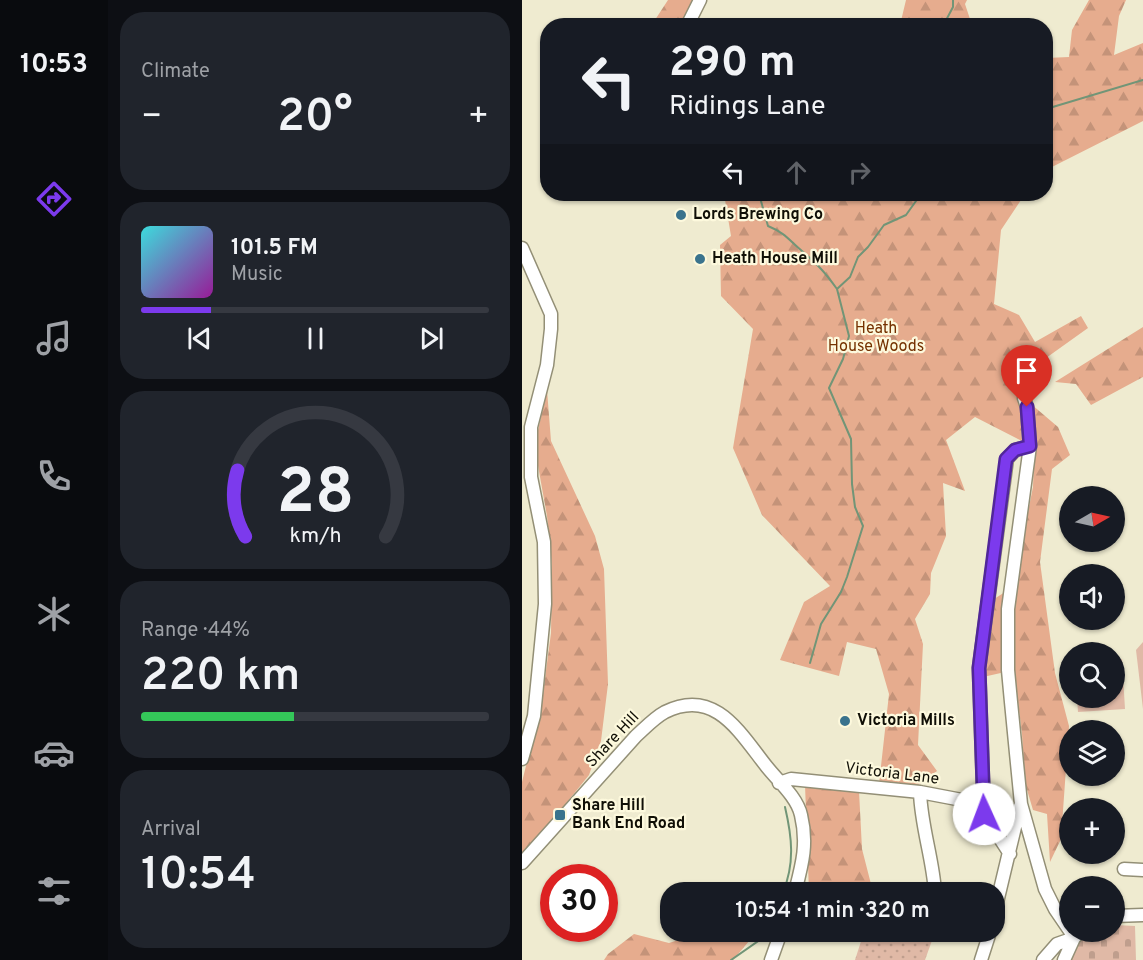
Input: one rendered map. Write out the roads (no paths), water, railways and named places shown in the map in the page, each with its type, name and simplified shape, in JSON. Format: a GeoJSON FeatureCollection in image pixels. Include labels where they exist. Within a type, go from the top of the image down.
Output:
{"type":"FeatureCollection","features":[{"type":"Feature","properties":{"kind":"street"},"geometry":{"type":"LineString","coordinates":[[691,18],[700,0]]}},
{"type":"Feature","properties":{"kind":"street"},"geometry":{"type":"LineString","coordinates":[[522,248],[551,314],[547,364],[531,427],[531,477],[544,542],[545,604],[534,716],[522,759]]}},
{"type":"Feature","properties":{"kind":"street"},"geometry":{"type":"LineString","coordinates":[[1024,398],[1027,407],[1030,446],[1008,609],[1008,670],[1021,804],[1045,889],[1059,914]]}},
{"type":"Feature","properties":{"kind":"street"},"geometry":{"type":"LineString","coordinates":[[984,814],[979,668],[1006,459],[1015,450],[1030,446]]}},
{"type":"Feature","properties":{"kind":"street","name":"Share Hill"},"geometry":{"type":"LineString","coordinates":[[522,863],[636,736],[664,712],[692,705],[710,707],[726,717],[791,797],[801,813],[805,850],[797,882]]}},
{"type":"Feature","properties":{"kind":"street","name":"Victoria Lane"},"geometry":{"type":"LineString","coordinates":[[779,783],[791,780],[920,792],[962,800],[984,814],[1010,854]]}},
{"type":"Feature","properties":{"kind":"street"},"geometry":{"type":"LineString","coordinates":[[920,792],[920,807],[934,882]]}},
{"type":"Feature","properties":{"kind":"street"},"geometry":{"type":"LineString","coordinates":[[1003,882],[1021,804]]}},
{"type":"Feature","properties":{"kind":"street"},"geometry":{"type":"LineString","coordinates":[[1124,869],[1143,870]]}},
{"type":"Feature","properties":{"kind":"street"},"geometry":{"type":"LineString","coordinates":[[1125,916],[1143,915]]}},
{"type":"Feature","properties":{"kind":"street"},"geometry":{"type":"LineString","coordinates":[[771,960],[778,942]]}},
{"type":"Feature","properties":{"kind":"street"},"geometry":{"type":"LineString","coordinates":[[1043,960],[1060,942]]}},
{"type":"Feature","properties":{"kind":"street"},"geometry":{"type":"LineString","coordinates":[[1064,960],[1070,942]]}},
{"type":"Feature","properties":{"kind":"waterway"},"geometry":{"type":"LineString","coordinates":[[947,18],[953,7],[953,0]]}},
{"type":"Feature","properties":{"kind":"waterway"},"geometry":{"type":"LineString","coordinates":[[1053,107],[1143,80]]}},
{"type":"Feature","properties":{"kind":"waterway"},"geometry":{"type":"LineString","coordinates":[[761,201],[768,226],[783,234],[812,260],[837,289]]}},
{"type":"Feature","properties":{"kind":"waterway"},"geometry":{"type":"LineString","coordinates":[[810,663],[821,624],[841,592],[863,526],[855,507],[851,439],[829,388],[843,359],[849,336],[837,289],[850,277],[858,257],[884,225],[906,215],[916,201]]}},
{"type":"Feature","properties":{"kind":"waterway"},"geometry":{"type":"LineString","coordinates":[[785,807],[791,850],[787,882]]}},
{"type":"Feature","properties":{"kind":"waterway"},"geometry":{"type":"LineString","coordinates":[[731,960],[757,942]]}},
{"type":"Feature","properties":{"kind":"place","name":"Lords Brewing Co"},"geometry":{"type":"Point","coordinates":[681,215]}},
{"type":"Feature","properties":{"kind":"place","name":"Heath House Mill"},"geometry":{"type":"Point","coordinates":[700,259]}},
{"type":"Feature","properties":{"kind":"place","name":"Victoria Mills"},"geometry":{"type":"Point","coordinates":[845,721]}},
{"type":"Feature","properties":{"kind":"place","name":"Share Hill Bank End Road"},"geometry":{"type":"Point","coordinates":[560,815]}},
{"type":"Feature","properties":{"kind":"park label","name":"Heath House Woods"},"geometry":{"type":"Point","coordinates":[876,338]}}]}
